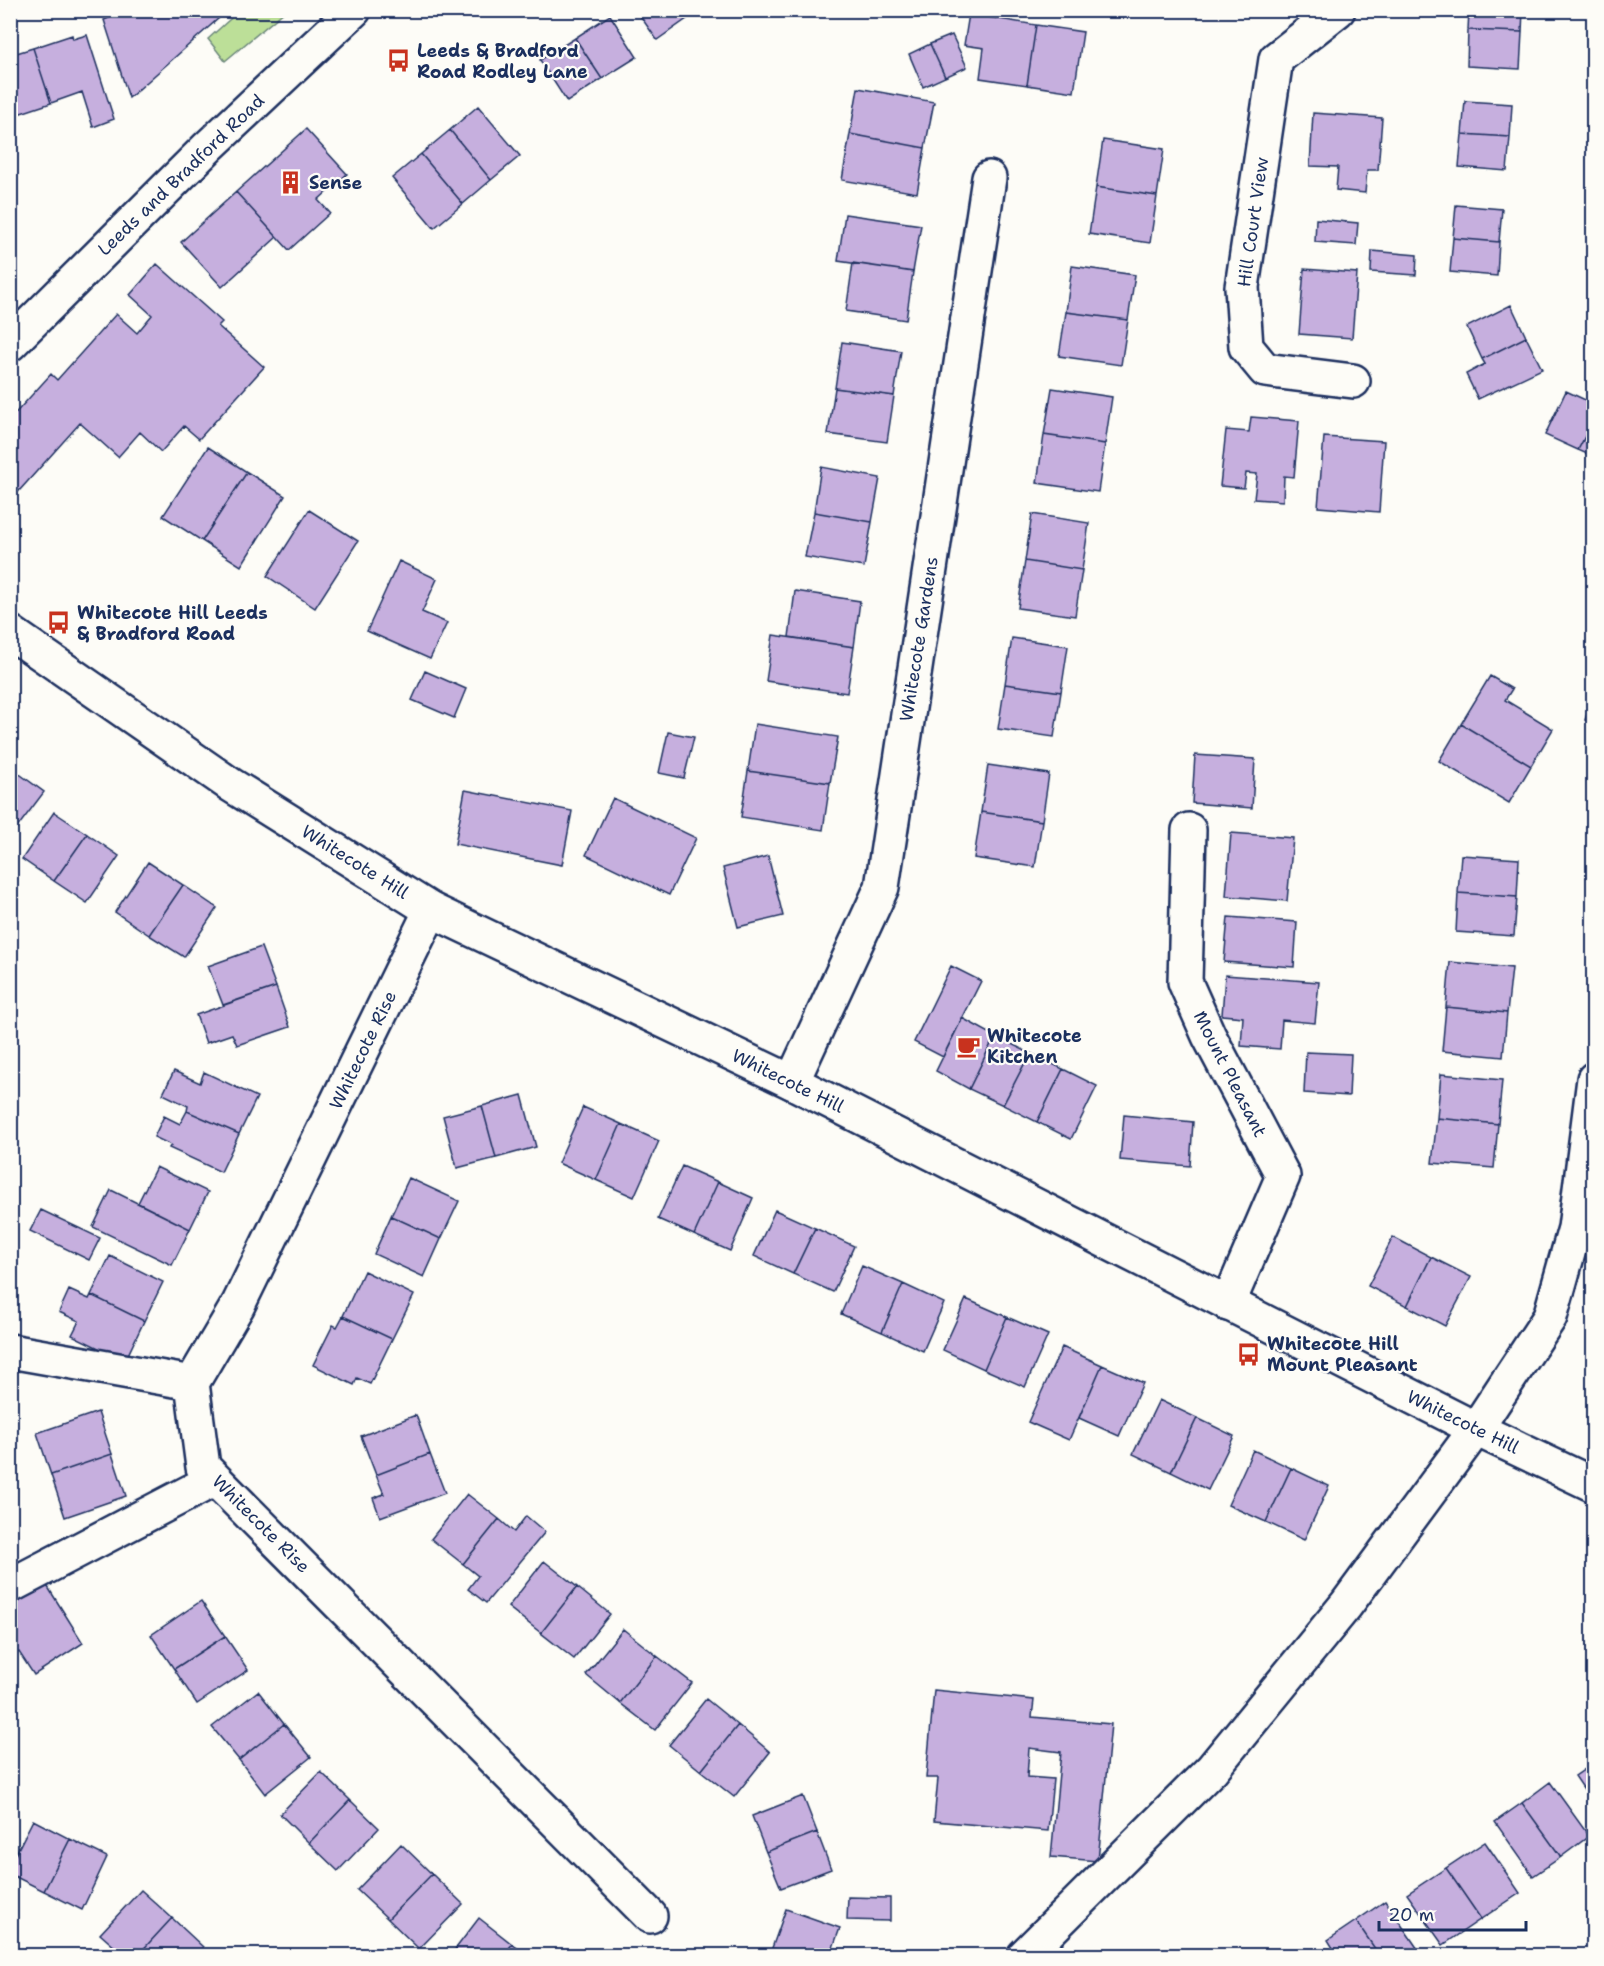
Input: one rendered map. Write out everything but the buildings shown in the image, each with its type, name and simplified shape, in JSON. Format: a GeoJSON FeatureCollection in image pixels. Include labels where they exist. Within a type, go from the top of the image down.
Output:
{"type":"FeatureCollection","features":[{"type":"Feature","properties":{"kind":"street","name":"Leeds and Bradford Road"},"geometry":{"type":"LineString","coordinates":[[10,344],[208,147],[354,10]]}},
{"type":"Feature","properties":{"kind":"street","name":"Hill Court View"},"geometry":{"type":"LineString","coordinates":[[1338,10],[1276,59],[1242,287],[1246,346],[1265,370],[1353,381]]}},
{"type":"Feature","properties":{"kind":"street","name":"Whitecote Gardens"},"geometry":{"type":"LineString","coordinates":[[792,1082],[882,887],[988,178]]}},
{"type":"Feature","properties":{"kind":"street","name":"Whitecote Hill"},"geometry":{"type":"LineString","coordinates":[[10,632],[231,785],[431,910],[792,1082],[1476,1429],[1593,1485]]}},
{"type":"Feature","properties":{"kind":"street","name":"Mount Pleasant"},"geometry":{"type":"LineString","coordinates":[[1189,830],[1185,982],[1209,1036],[1283,1176],[1228,1304]]}},
{"type":"Feature","properties":{"kind":"street","name":"Whitecote Rise"},"geometry":{"type":"LineString","coordinates":[[431,910],[238,1305],[192,1383],[203,1467],[650,1916]]}},
{"type":"Feature","properties":{"kind":"street"},"geometry":{"type":"LineString","coordinates":[[1024,1956],[1212,1769],[1346,1605],[1476,1429],[1550,1317],[1575,1228],[1593,1079]]}},
{"type":"Feature","properties":{"kind":"street"},"geometry":{"type":"LineString","coordinates":[[10,1351],[192,1383]]}},
{"type":"Feature","properties":{"kind":"street"},"geometry":{"type":"LineString","coordinates":[[10,1586],[215,1479]]}},
{"type":"Feature","properties":{"kind":"green space"},"geometry":{"type":"Polygon","coordinates":[[[239,11],[285,11],[225,61],[208,39],[239,11]]]}},
{"type":"Feature","properties":{"kind":"place","name":"Leeds & Bradford Road Rodley Lane"},"geometry":{"type":"Point","coordinates":[399,61]}},
{"type":"Feature","properties":{"kind":"place","name":"Sense"},"geometry":{"type":"Point","coordinates":[291,183]}},
{"type":"Feature","properties":{"kind":"place","name":"Whitecote Hill Leeds & Bradford Road"},"geometry":{"type":"Point","coordinates":[59,623]}},
{"type":"Feature","properties":{"kind":"place","name":"Whitecote Kitchen"},"geometry":{"type":"Point","coordinates":[969,1046]}},
{"type":"Feature","properties":{"kind":"place","name":"Whitecote Hill Mount Pleasant"},"geometry":{"type":"Point","coordinates":[1249,1354]}}]}
